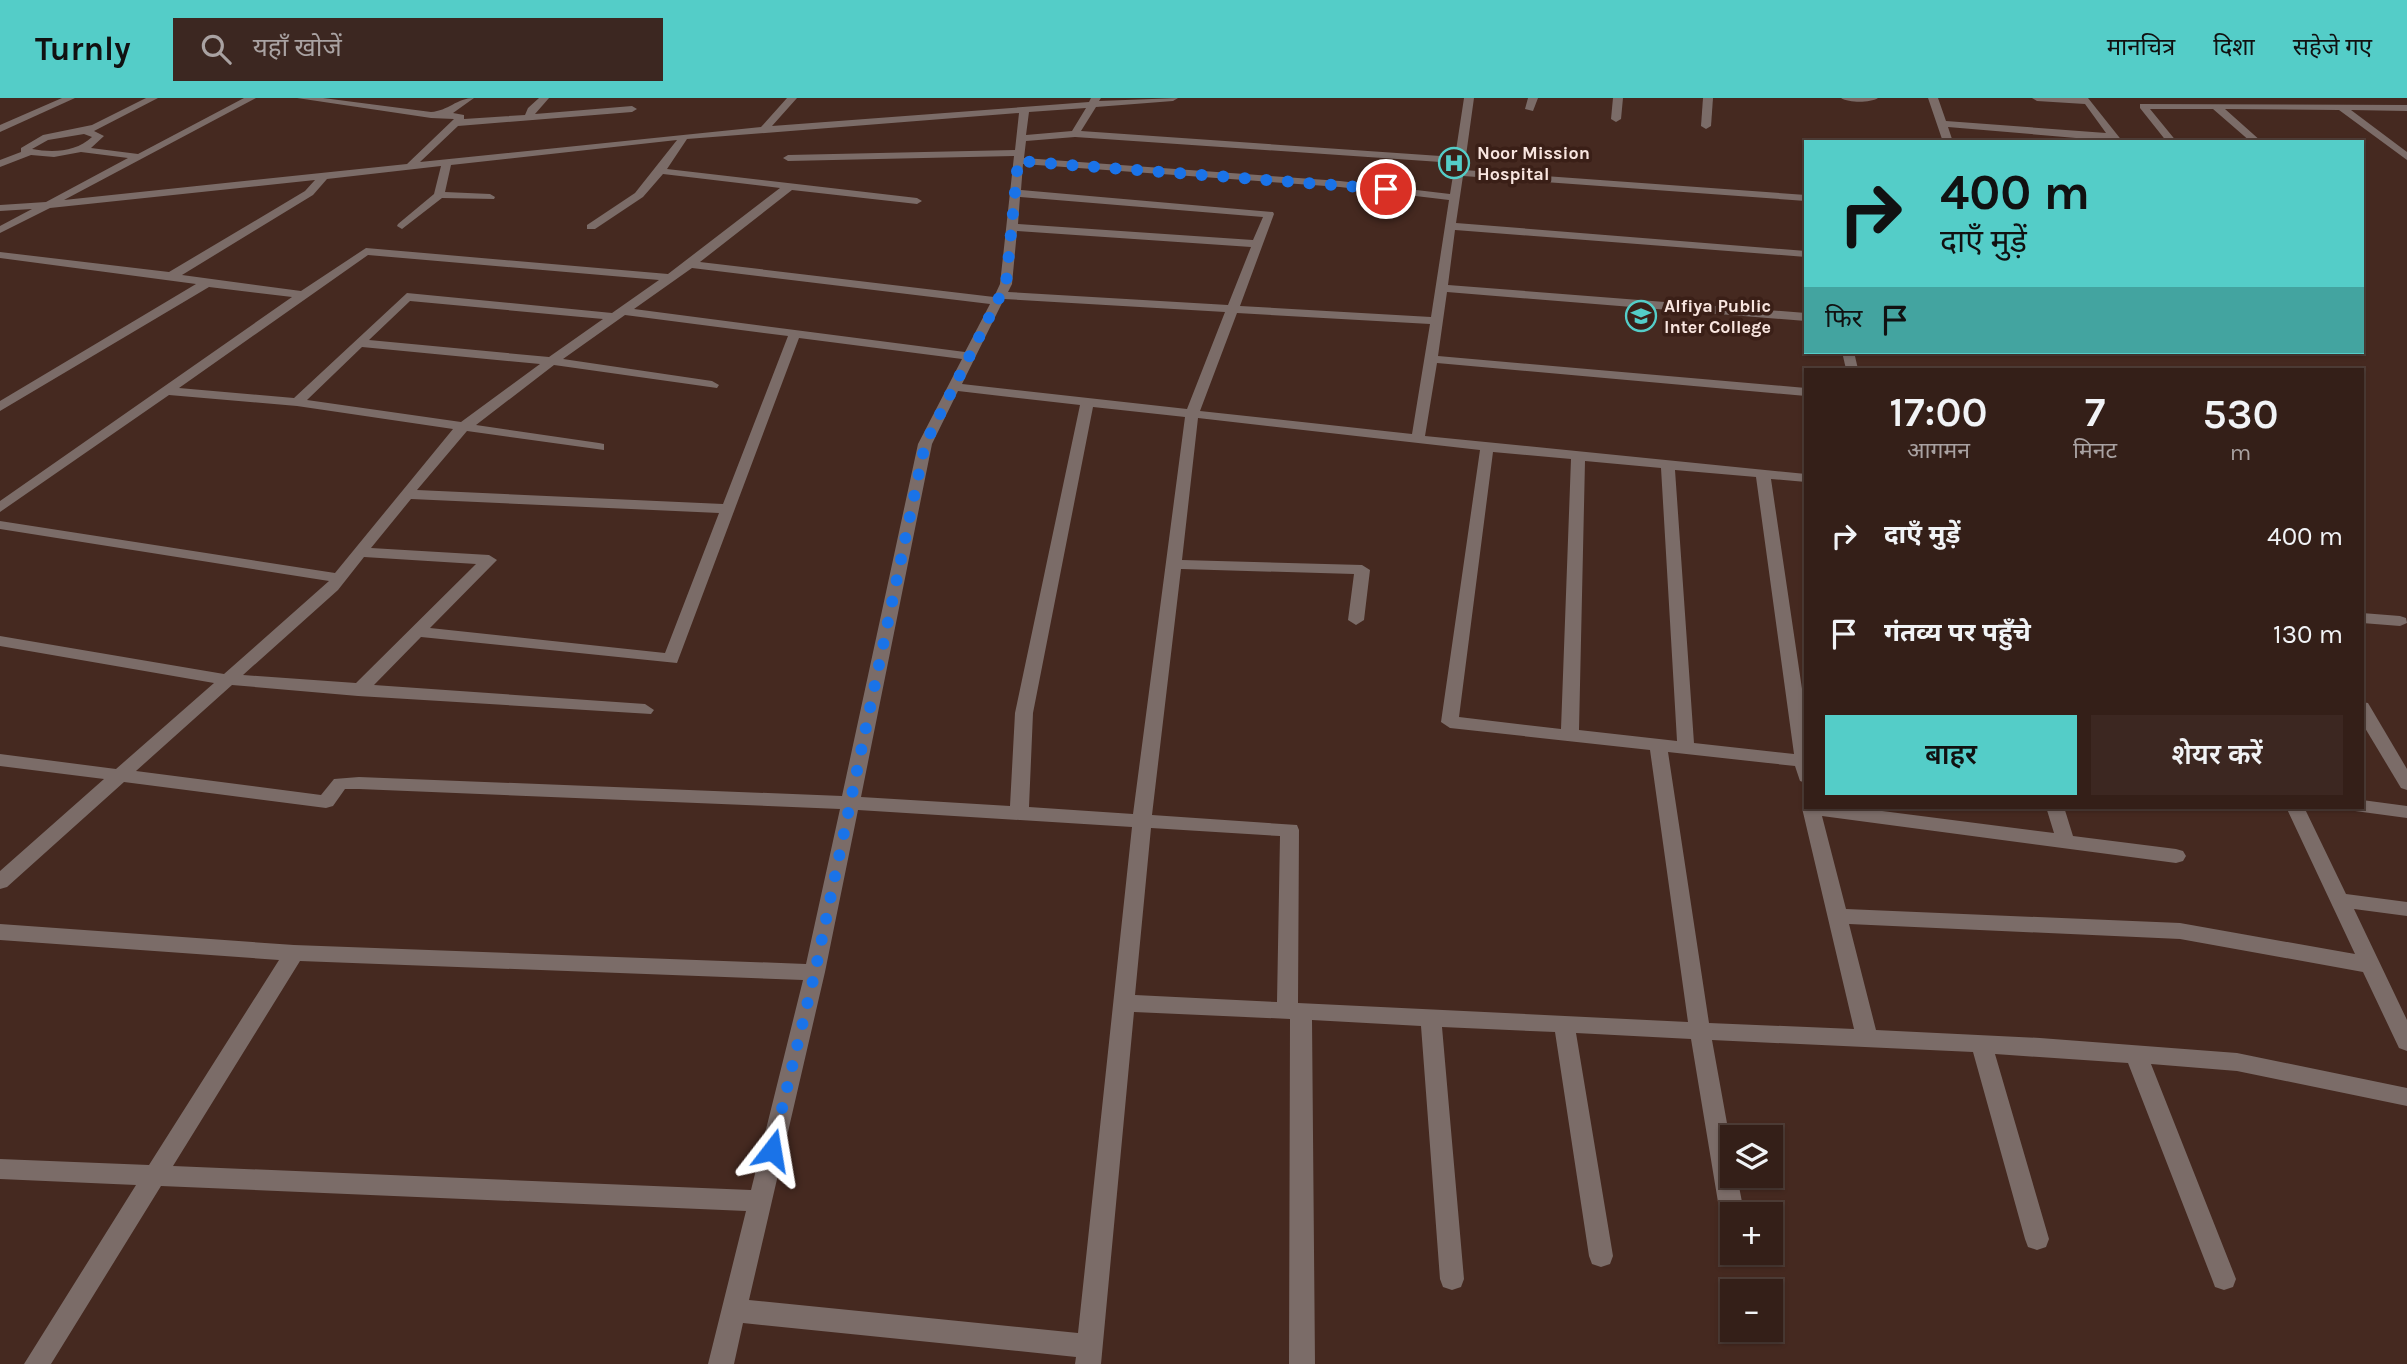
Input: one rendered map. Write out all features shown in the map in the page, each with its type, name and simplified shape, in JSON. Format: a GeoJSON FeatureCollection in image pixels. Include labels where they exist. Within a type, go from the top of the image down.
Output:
{"type":"FeatureCollection","features":[{"type":"Feature","properties":{"kind":"street"},"geometry":{"type":"LineString","coordinates":[[61,98],[69,98]]}},
{"type":"Feature","properties":{"kind":"street"},"geometry":{"type":"LineString","coordinates":[[0,129],[69,98]]}},
{"type":"Feature","properties":{"kind":"street"},"geometry":{"type":"LineString","coordinates":[[0,164],[19,141],[85,131],[153,98]]}},
{"type":"Feature","properties":{"kind":"street"},"geometry":{"type":"LineString","coordinates":[[0,230],[55,204],[251,98]]}},
{"type":"Feature","properties":{"kind":"street"},"geometry":{"type":"LineString","coordinates":[[302,98],[431,116],[445,114],[461,117],[411,166]]}},
{"type":"Feature","properties":{"kind":"street"},"geometry":{"type":"LineString","coordinates":[[327,102],[338,98]]}},
{"type":"Feature","properties":{"kind":"street"},"geometry":{"type":"LineString","coordinates":[[445,114],[469,98]]}},
{"type":"Feature","properties":{"kind":"street"},"geometry":{"type":"LineString","coordinates":[[530,116],[531,110],[544,98]]}},
{"type":"Feature","properties":{"kind":"street"},"geometry":{"type":"LineString","coordinates":[[763,130],[792,98]]}},
{"type":"Feature","properties":{"kind":"street"},"geometry":{"type":"LineString","coordinates":[[978,114],[983,98]]}},
{"type":"Feature","properties":{"kind":"street"},"geometry":{"type":"LineString","coordinates":[[0,208],[684,137],[1095,102],[1173,98]]}},
{"type":"Feature","properties":{"kind":"street"},"geometry":{"type":"LineString","coordinates":[[1418,439],[1469,98]]}},
{"type":"Feature","properties":{"kind":"street"},"geometry":{"type":"LineString","coordinates":[[1530,109],[1532,98]]}},
{"type":"Feature","properties":{"kind":"street"},"geometry":{"type":"LineString","coordinates":[[1616,119],[1618,98]]}},
{"type":"Feature","properties":{"kind":"street"},"geometry":{"type":"LineString","coordinates":[[1706,126],[1707,98]]}},
{"type":"Feature","properties":{"kind":"street"},"geometry":{"type":"LineString","coordinates":[[1846,98],[1873,98]]}},
{"type":"Feature","properties":{"kind":"street"},"geometry":{"type":"LineString","coordinates":[[1933,98],[1947,140]]}},
{"type":"Feature","properties":{"kind":"street"},"geometry":{"type":"LineString","coordinates":[[2037,98],[2087,99],[2116,139]]}},
{"type":"Feature","properties":{"kind":"street"},"geometry":{"type":"LineString","coordinates":[[1074,134],[1095,102]]}},
{"type":"Feature","properties":{"kind":"street"},"geometry":{"type":"LineString","coordinates":[[2170,140],[2143,106],[2344,110],[2407,108]]}},
{"type":"Feature","properties":{"kind":"street"},"geometry":{"type":"LineString","coordinates":[[2216,107],[2255,140]]}},
{"type":"Feature","properties":{"kind":"street"},"geometry":{"type":"LineString","coordinates":[[454,124],[632,109]]}},
{"type":"Feature","properties":{"kind":"street"},"geometry":{"type":"LineString","coordinates":[[721,1364],[815,972],[925,444],[1006,284],[1024,110]]}},
{"type":"Feature","properties":{"kind":"street"},"geometry":{"type":"LineString","coordinates":[[2344,110],[2407,157]]}},
{"type":"Feature","properties":{"kind":"street"},"geometry":{"type":"LineString","coordinates":[[2386,110],[2407,119]]}},
{"type":"Feature","properties":{"kind":"street"},"geometry":{"type":"LineString","coordinates":[[1942,124],[2116,139]]}},
{"type":"Feature","properties":{"kind":"street"},"geometry":{"type":"LineString","coordinates":[[19,141],[39,155],[92,145],[99,136],[85,131]]}},
{"type":"Feature","properties":{"kind":"street"},"geometry":{"type":"LineString","coordinates":[[1019,151],[1074,134],[1804,198]]}},
{"type":"Feature","properties":{"kind":"street"},"geometry":{"type":"LineString","coordinates":[[591,227],[639,195],[684,137]]}},
{"type":"Feature","properties":{"kind":"street"},"geometry":{"type":"LineString","coordinates":[[77,149],[141,157]]}},
{"type":"Feature","properties":{"kind":"street"},"geometry":{"type":"LineString","coordinates":[[788,158],[1019,151],[1455,198]]}},
{"type":"Feature","properties":{"kind":"street"},"geometry":{"type":"LineString","coordinates":[[402,226],[439,195],[447,162]]}},
{"type":"Feature","properties":{"kind":"street"},"geometry":{"type":"LineString","coordinates":[[660,171],[917,201]]}},
{"type":"Feature","properties":{"kind":"street"},"geometry":{"type":"LineString","coordinates":[[170,276],[309,193],[324,175]]}},
{"type":"Feature","properties":{"kind":"street"},"geometry":{"type":"LineString","coordinates":[[0,882],[340,578],[466,425],[672,278],[791,185]]}},
{"type":"Feature","properties":{"kind":"street"},"geometry":{"type":"LineString","coordinates":[[734,1310],[1088,1355],[1142,820],[1192,412],[1269,214],[1015,193]]}},
{"type":"Feature","properties":{"kind":"street"},"geometry":{"type":"LineString","coordinates":[[439,195],[490,197]]}},
{"type":"Feature","properties":{"kind":"street"},"geometry":{"type":"LineString","coordinates":[[1450,226],[1804,254]]}},
{"type":"Feature","properties":{"kind":"street"},"geometry":{"type":"LineString","coordinates":[[1012,227],[1257,244]]}},
{"type":"Feature","properties":{"kind":"street"},"geometry":{"type":"LineString","coordinates":[[0,508],[366,251],[672,278]]}},
{"type":"Feature","properties":{"kind":"street"},"geometry":{"type":"LineString","coordinates":[[0,254],[303,295]]}},
{"type":"Feature","properties":{"kind":"street"},"geometry":{"type":"LineString","coordinates":[[690,264],[999,298],[1233,308],[1437,321]]}},
{"type":"Feature","properties":{"kind":"street"},"geometry":{"type":"LineString","coordinates":[[0,407],[207,282]]}},
{"type":"Feature","properties":{"kind":"street"},"geometry":{"type":"LineString","coordinates":[[1441,288],[1804,317]]}},
{"type":"Feature","properties":{"kind":"street"},"geometry":{"type":"LineString","coordinates":[[297,402],[408,297],[620,314],[970,356]]}},
{"type":"Feature","properties":{"kind":"street"},"geometry":{"type":"LineString","coordinates":[[419,632],[671,659],[795,333]]}},
{"type":"Feature","properties":{"kind":"street"},"geometry":{"type":"LineString","coordinates":[[360,343],[553,361],[712,385]]}},
{"type":"Feature","properties":{"kind":"street"},"geometry":{"type":"LineString","coordinates":[[1432,359],[1804,392]]}},
{"type":"Feature","properties":{"kind":"street"},"geometry":{"type":"LineString","coordinates":[[954,387],[1487,447],[1804,478]]}},
{"type":"Feature","properties":{"kind":"street"},"geometry":{"type":"LineString","coordinates":[[167,391],[297,402],[466,425],[599,447]]}},
{"type":"Feature","properties":{"kind":"street"},"geometry":{"type":"LineString","coordinates":[[1019,813],[1024,713],[1088,401]]}},
{"type":"Feature","properties":{"kind":"street"},"geometry":{"type":"LineString","coordinates":[[1487,447],[1450,722],[1686,749],[1804,769]]}},
{"type":"Feature","properties":{"kind":"street"},"geometry":{"type":"LineString","coordinates":[[1570,736],[1578,456]]}},
{"type":"Feature","properties":{"kind":"street"},"geometry":{"type":"LineString","coordinates":[[1668,465],[1686,749]]}},
{"type":"Feature","properties":{"kind":"street"},"geometry":{"type":"LineString","coordinates":[[1763,474],[1804,762]]}},
{"type":"Feature","properties":{"kind":"street"},"geometry":{"type":"LineString","coordinates":[[407,494],[728,509]]}},
{"type":"Feature","properties":{"kind":"street"},"geometry":{"type":"LineString","coordinates":[[0,525],[340,578]]}},
{"type":"Feature","properties":{"kind":"street"},"geometry":{"type":"LineString","coordinates":[[358,691],[489,560],[359,552]]}},
{"type":"Feature","properties":{"kind":"street"},"geometry":{"type":"LineString","coordinates":[[1174,564],[1362,570],[1356,620]]}},
{"type":"Feature","properties":{"kind":"street"},"geometry":{"type":"LineString","coordinates":[[2364,618],[2400,621]]}},
{"type":"Feature","properties":{"kind":"street"},"geometry":{"type":"LineString","coordinates":[[0,640],[224,680],[645,710]]}},
{"type":"Feature","properties":{"kind":"street"},"geometry":{"type":"LineString","coordinates":[[2364,710],[2407,784]]}},
{"type":"Feature","properties":{"kind":"street"},"geometry":{"type":"LineString","coordinates":[[1658,746],[1700,1031],[1730,1202]]}},
{"type":"Feature","properties":{"kind":"street"},"geometry":{"type":"LineString","coordinates":[[0,760],[326,802],[340,783],[850,803],[1290,830],[1302,1364]]}},
{"type":"Feature","properties":{"kind":"street"},"geometry":{"type":"LineString","coordinates":[[2364,806],[2407,812]]}},
{"type":"Feature","properties":{"kind":"street"},"geometry":{"type":"LineString","coordinates":[[1811,809],[1867,1038]]}},
{"type":"Feature","properties":{"kind":"street"},"geometry":{"type":"LineString","coordinates":[[1842,809],[1933,815],[2066,842],[2176,856]]}},
{"type":"Feature","properties":{"kind":"street"},"geometry":{"type":"LineString","coordinates":[[2056,809],[2066,842]]}},
{"type":"Feature","properties":{"kind":"street"},"geometry":{"type":"LineString","coordinates":[[2296,809],[2407,1042]]}},
{"type":"Feature","properties":{"kind":"street"},"geometry":{"type":"LineString","coordinates":[[2340,901],[2407,909]]}},
{"type":"Feature","properties":{"kind":"street"},"geometry":{"type":"LineString","coordinates":[[1837,916],[2180,931],[2370,965]]}},
{"type":"Feature","properties":{"kind":"street"},"geometry":{"type":"LineString","coordinates":[[0,932],[294,953],[815,972]]}},
{"type":"Feature","properties":{"kind":"street"},"geometry":{"type":"LineString","coordinates":[[37,1364],[294,953]]}},
{"type":"Feature","properties":{"kind":"street"},"geometry":{"type":"LineString","coordinates":[[1124,1003],[1867,1038],[2136,1054],[2237,1062],[2407,1097]]}},
{"type":"Feature","properties":{"kind":"street"},"geometry":{"type":"LineString","coordinates":[[1431,1018],[1452,1279]]}},
{"type":"Feature","properties":{"kind":"street"},"geometry":{"type":"LineString","coordinates":[[1564,1024],[1601,1256]]}},
{"type":"Feature","properties":{"kind":"street"},"geometry":{"type":"LineString","coordinates":[[1981,1044],[2037,1239]]}},
{"type":"Feature","properties":{"kind":"street"},"geometry":{"type":"LineString","coordinates":[[2136,1054],[2224,1279]]}},
{"type":"Feature","properties":{"kind":"street"},"geometry":{"type":"LineString","coordinates":[[0,1169],[760,1201]]}},
{"type":"Feature","properties":{"kind":"place","name":"Noor Mission Hospital"},"geometry":{"type":"Point","coordinates":[1454,163]}},
{"type":"Feature","properties":{"kind":"place","name":"Alfiya Public Inter College"},"geometry":{"type":"Point","coordinates":[1641,316]}},
{"type":"Feature","properties":{"kind":"route"},"geometry":{"type":"LineString","coordinates":[[772,1150],[815,972],[925,444],[1006,284],[1018,161],[1386,189]]}}]}
